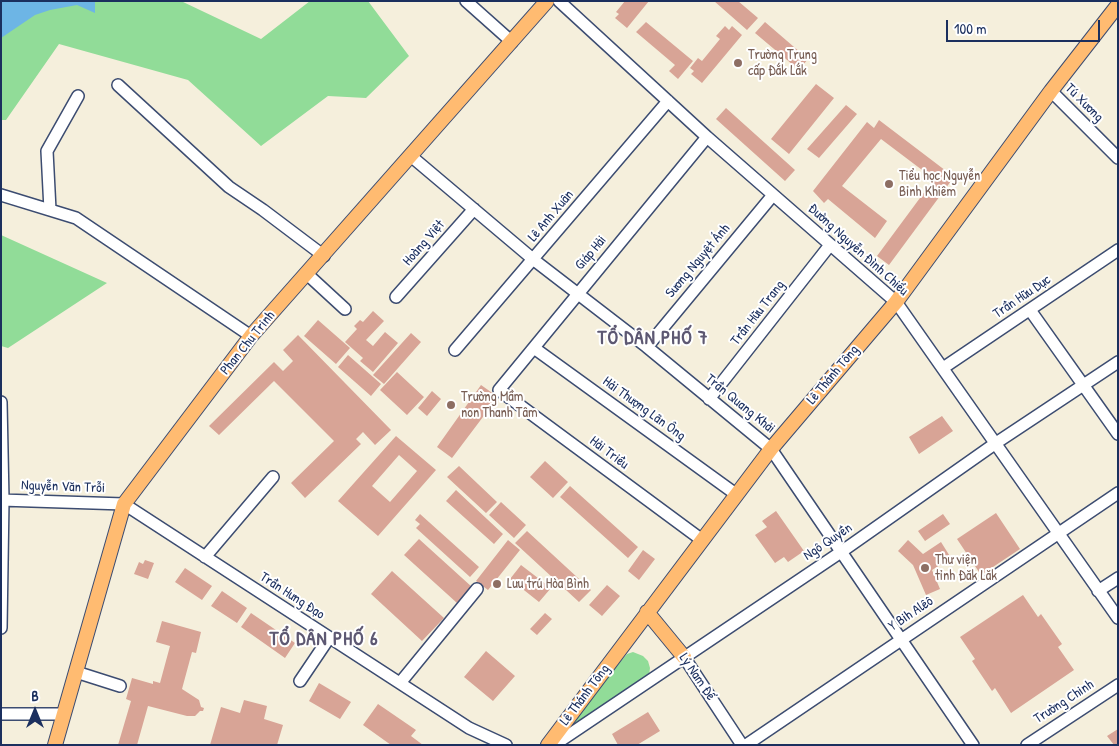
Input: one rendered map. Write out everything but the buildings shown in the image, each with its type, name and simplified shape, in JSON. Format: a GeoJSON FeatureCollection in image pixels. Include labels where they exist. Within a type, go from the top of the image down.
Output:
{"type":"FeatureCollection","features":[{"type":"Feature","properties":{"kind":"main road","name":"Phan Chu Trinh"},"geometry":{"type":"LineString","coordinates":[[55,745],[124,504],[251,336],[412,157],[547,1]]}},
{"type":"Feature","properties":{"kind":"main road","name":"Lê Thánh Tông"},"geometry":{"type":"LineString","coordinates":[[548,745],[771,450],[896,302],[1051,91],[1118,5]]}},
{"type":"Feature","properties":{"kind":"main road","name":"Lý Nam Đế"},"geometry":{"type":"LineString","coordinates":[[647,612],[684,657]]}},
{"type":"Feature","properties":{"kind":"street"},"geometry":{"type":"LineString","coordinates":[[466,1],[512,42]]}},
{"type":"Feature","properties":{"kind":"street","name":"Đường Nguyễn Đình Chiểu"},"geometry":{"type":"LineString","coordinates":[[559,1],[707,137],[896,302],[1118,618]]}},
{"type":"Feature","properties":{"kind":"street"},"geometry":{"type":"LineString","coordinates":[[118,84],[228,187],[263,210],[324,256]]}},
{"type":"Feature","properties":{"kind":"street","name":"Tú Xương"},"geometry":{"type":"LineString","coordinates":[[1051,91],[1118,158]]}},
{"type":"Feature","properties":{"kind":"street"},"geometry":{"type":"LineString","coordinates":[[50,210],[47,150],[78,96]]}},
{"type":"Feature","properties":{"kind":"street","name":"Lê Anh Xuân"},"geometry":{"type":"LineString","coordinates":[[454,350],[534,260],[668,101]]}},
{"type":"Feature","properties":{"kind":"street","name":"Giáp Hải"},"geometry":{"type":"LineString","coordinates":[[499,390],[707,137]]}},
{"type":"Feature","properties":{"kind":"street","name":"Trần Quang Khải"},"geometry":{"type":"LineString","coordinates":[[412,157],[534,260],[647,347],[771,450],[973,745]]}},
{"type":"Feature","properties":{"kind":"street"},"geometry":{"type":"LineString","coordinates":[[1,195],[76,218],[251,336]]}},
{"type":"Feature","properties":{"kind":"street","name":"Sương Nguyệt Ánh"},"geometry":{"type":"LineString","coordinates":[[647,347],[773,195]]}},
{"type":"Feature","properties":{"kind":"street","name":"Hoàng Việt"},"geometry":{"type":"LineString","coordinates":[[396,297],[474,209]]}},
{"type":"Feature","properties":{"kind":"street","name":"Trần Hữu Trang"},"geometry":{"type":"LineString","coordinates":[[709,399],[830,244]]}},
{"type":"Feature","properties":{"kind":"street","name":"Trần Hữu Dực"},"geometry":{"type":"LineString","coordinates":[[943,368],[1118,250]]}},
{"type":"Feature","properties":{"kind":"street"},"geometry":{"type":"LineString","coordinates":[[307,274],[345,309]]}},
{"type":"Feature","properties":{"kind":"street"},"geometry":{"type":"LineString","coordinates":[[1030,310],[1118,434]]}},
{"type":"Feature","properties":{"kind":"street","name":"Hải Thượng Lãn Ông"},"geometry":{"type":"LineString","coordinates":[[534,348],[737,495]]}},
{"type":"Feature","properties":{"kind":"street","name":"Ngô Quyền"},"geometry":{"type":"LineString","coordinates":[[554,745],[841,552],[996,443],[1118,362]]}},
{"type":"Feature","properties":{"kind":"street","name":"Hải Triều"},"geometry":{"type":"LineString","coordinates":[[499,390],[702,540]]}},
{"type":"Feature","properties":{"kind":"street"},"geometry":{"type":"LineString","coordinates":[[1,402],[1,628]]}},
{"type":"Feature","properties":{"kind":"street"},"geometry":{"type":"LineString","coordinates":[[204,557],[273,477]]}},
{"type":"Feature","properties":{"kind":"street","name":"Y Bih Alêô"},"geometry":{"type":"LineString","coordinates":[[746,745],[900,638],[1118,493]]}},
{"type":"Feature","properties":{"kind":"street","name":"Nguyễn Văn Trỗi"},"geometry":{"type":"LineString","coordinates":[[2,500],[124,504]]}},
{"type":"Feature","properties":{"kind":"street","name":"Trần Hưng Đạo"},"geometry":{"type":"LineString","coordinates":[[124,504],[469,728],[506,745]]}},
{"type":"Feature","properties":{"kind":"street"},"geometry":{"type":"LineString","coordinates":[[1098,591],[1118,578]]}},
{"type":"Feature","properties":{"kind":"street"},"geometry":{"type":"LineString","coordinates":[[400,683],[477,588]]}},
{"type":"Feature","properties":{"kind":"street"},"geometry":{"type":"LineString","coordinates":[[300,681],[330,638]]}},
{"type":"Feature","properties":{"kind":"street","name":"Lý Nam Đế"},"geometry":{"type":"LineString","coordinates":[[684,657],[742,745]]}},
{"type":"Feature","properties":{"kind":"street"},"geometry":{"type":"LineString","coordinates":[[76,672],[120,686]]}},
{"type":"Feature","properties":{"kind":"street","name":"Trường Chinh"},"geometry":{"type":"LineString","coordinates":[[1027,745],[1118,685]]}},
{"type":"Feature","properties":{"kind":"street"},"geometry":{"type":"LineString","coordinates":[[1,714],[64,714]]}},
{"type":"Feature","properties":{"kind":"street","name":"Trần Hưng Đạo"},"geometry":{"type":"LineString","coordinates":[[469,728],[484,745]]}},
{"type":"Feature","properties":{"kind":"green space"},"geometry":{"type":"Polygon","coordinates":[[[1,1],[181,1],[261,39],[310,1],[368,1],[409,56],[366,98],[328,96],[261,146],[188,80],[59,44],[6,120],[1,120],[1,1]]]}},
{"type":"Feature","properties":{"kind":"green space"},"geometry":{"type":"Polygon","coordinates":[[[1,235],[107,283],[8,348],[1,346],[1,235]]]}},
{"type":"Feature","properties":{"kind":"green space"},"geometry":{"type":"Polygon","coordinates":[[[633,652],[643,656],[648,661],[649,675],[548,745],[627,654],[633,652]]]}},
{"type":"Feature","properties":{"kind":"water"},"geometry":{"type":"Polygon","coordinates":[[[1,1],[95,1],[95,13],[77,5],[50,10],[35,15],[1,38],[1,1]]]}},
{"type":"Feature","properties":{"kind":"place","name":"Trường Trung cấp Đắk Lắk"},"geometry":{"type":"Point","coordinates":[738,63]}},
{"type":"Feature","properties":{"kind":"place","name":"Tiểu học Nguyễn Bỉnh Khiêm"},"geometry":{"type":"Point","coordinates":[889,184]}},
{"type":"Feature","properties":{"kind":"place","name":"Trường Mầm non Thanh Tâm"},"geometry":{"type":"Point","coordinates":[451,405]}},
{"type":"Feature","properties":{"kind":"place","name":"Thư viện tỉnh Đăk Lăk"},"geometry":{"type":"Point","coordinates":[925,568]}},
{"type":"Feature","properties":{"kind":"place","name":"Lưu trú Hòa Bình"},"geometry":{"type":"Point","coordinates":[497,584]}},
{"type":"Feature","properties":{"kind":"district","name":"TỔ DÂN PHỐ 7"},"geometry":{"type":"Point","coordinates":[653,339]}},
{"type":"Feature","properties":{"kind":"district","name":"TỔ DÂN PHỐ 6"},"geometry":{"type":"Point","coordinates":[324,640]}}]}
